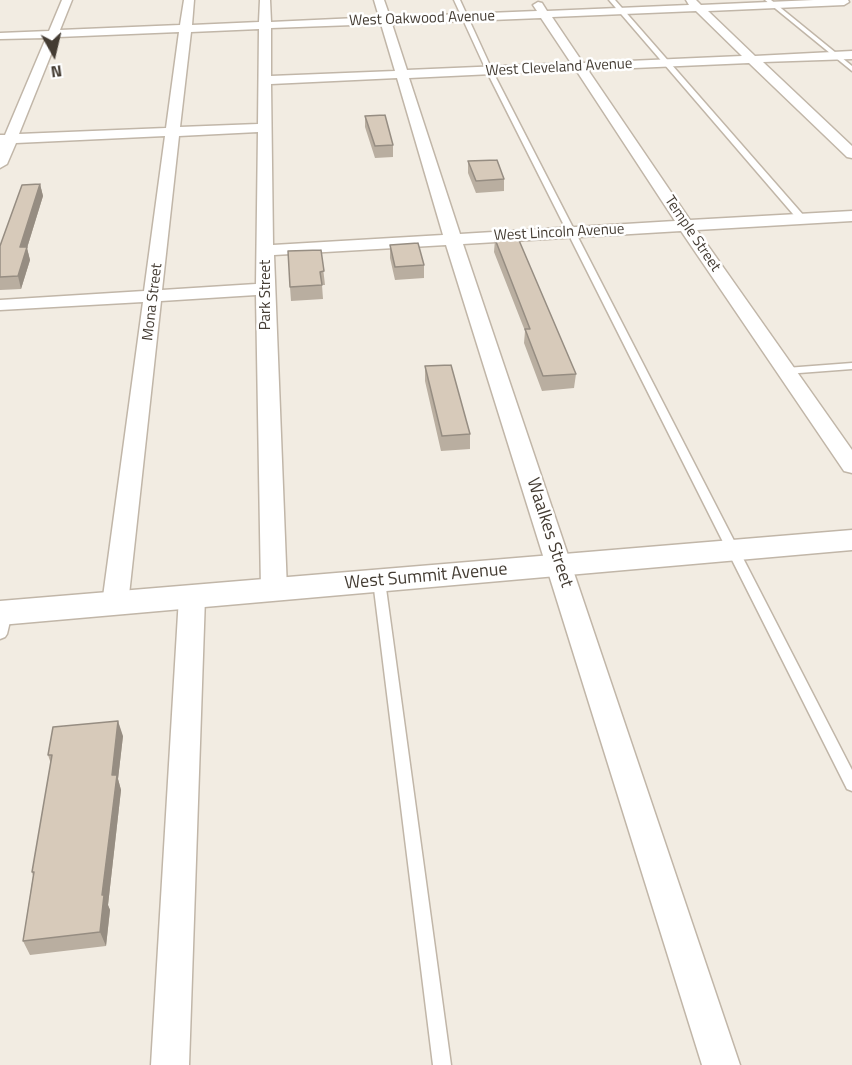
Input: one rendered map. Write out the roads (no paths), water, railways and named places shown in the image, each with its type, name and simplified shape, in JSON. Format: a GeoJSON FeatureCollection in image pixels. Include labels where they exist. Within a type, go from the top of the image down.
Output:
{"type":"FeatureCollection","features":[{"type":"Feature","properties":{"kind":"street"},"geometry":{"type":"LineString","coordinates":[[0,164],[5,139],[54,34],[67,0]]}},
{"type":"Feature","properties":{"kind":"street","name":"Mona Street"},"geometry":{"type":"LineString","coordinates":[[115,604],[189,0]]}},
{"type":"Feature","properties":{"kind":"street","name":"Park Street"},"geometry":{"type":"LineString","coordinates":[[265,0],[267,80],[265,289],[274,590]]}},
{"type":"Feature","properties":{"kind":"street","name":"Temple Street"},"geometry":{"type":"LineString","coordinates":[[534,0],[686,226],[852,466]]}},
{"type":"Feature","properties":{"kind":"street","name":"West Oakwood Avenue"},"geometry":{"type":"LineString","coordinates":[[0,36],[265,26],[383,10],[465,18],[621,11],[694,4],[846,3]]}},
{"type":"Feature","properties":{"kind":"street"},"geometry":{"type":"LineString","coordinates":[[694,4],[852,154]]}},
{"type":"Feature","properties":{"kind":"street","name":"Waalkes Street"},"geometry":{"type":"LineString","coordinates":[[383,10],[453,239],[721,1065]]}},
{"type":"Feature","properties":{"kind":"street","name":"West Cleveland Avenue"},"geometry":{"type":"LineString","coordinates":[[267,80],[852,55]]}},
{"type":"Feature","properties":{"kind":"street"},"geometry":{"type":"LineString","coordinates":[[5,139],[265,128]]}},
{"type":"Feature","properties":{"kind":"street","name":"West Lincoln Avenue"},"geometry":{"type":"LineString","coordinates":[[266,250],[852,216]]}},
{"type":"Feature","properties":{"kind":"street"},"geometry":{"type":"LineString","coordinates":[[0,305],[265,289]]}},
{"type":"Feature","properties":{"kind":"street","name":"West Summit Avenue"},"geometry":{"type":"LineString","coordinates":[[2,620],[115,604],[852,540]]}},
{"type":"Feature","properties":{"kind":"street"},"geometry":{"type":"LineString","coordinates":[[170,1065],[192,597]]}},
{"type":"Feature","properties":{"kind":"lane"},"geometry":{"type":"LineString","coordinates":[[456,0],[490,72],[852,785]]}},
{"type":"Feature","properties":{"kind":"lane"},"geometry":{"type":"LineString","coordinates":[[612,0],[802,219]]}},
{"type":"Feature","properties":{"kind":"lane"},"geometry":{"type":"LineString","coordinates":[[771,2],[852,69]]}},
{"type":"Feature","properties":{"kind":"lane"},"geometry":{"type":"LineString","coordinates":[[786,371],[852,366]]}},
{"type":"Feature","properties":{"kind":"lane"},"geometry":{"type":"LineString","coordinates":[[379,581],[442,1065]]}}]}
